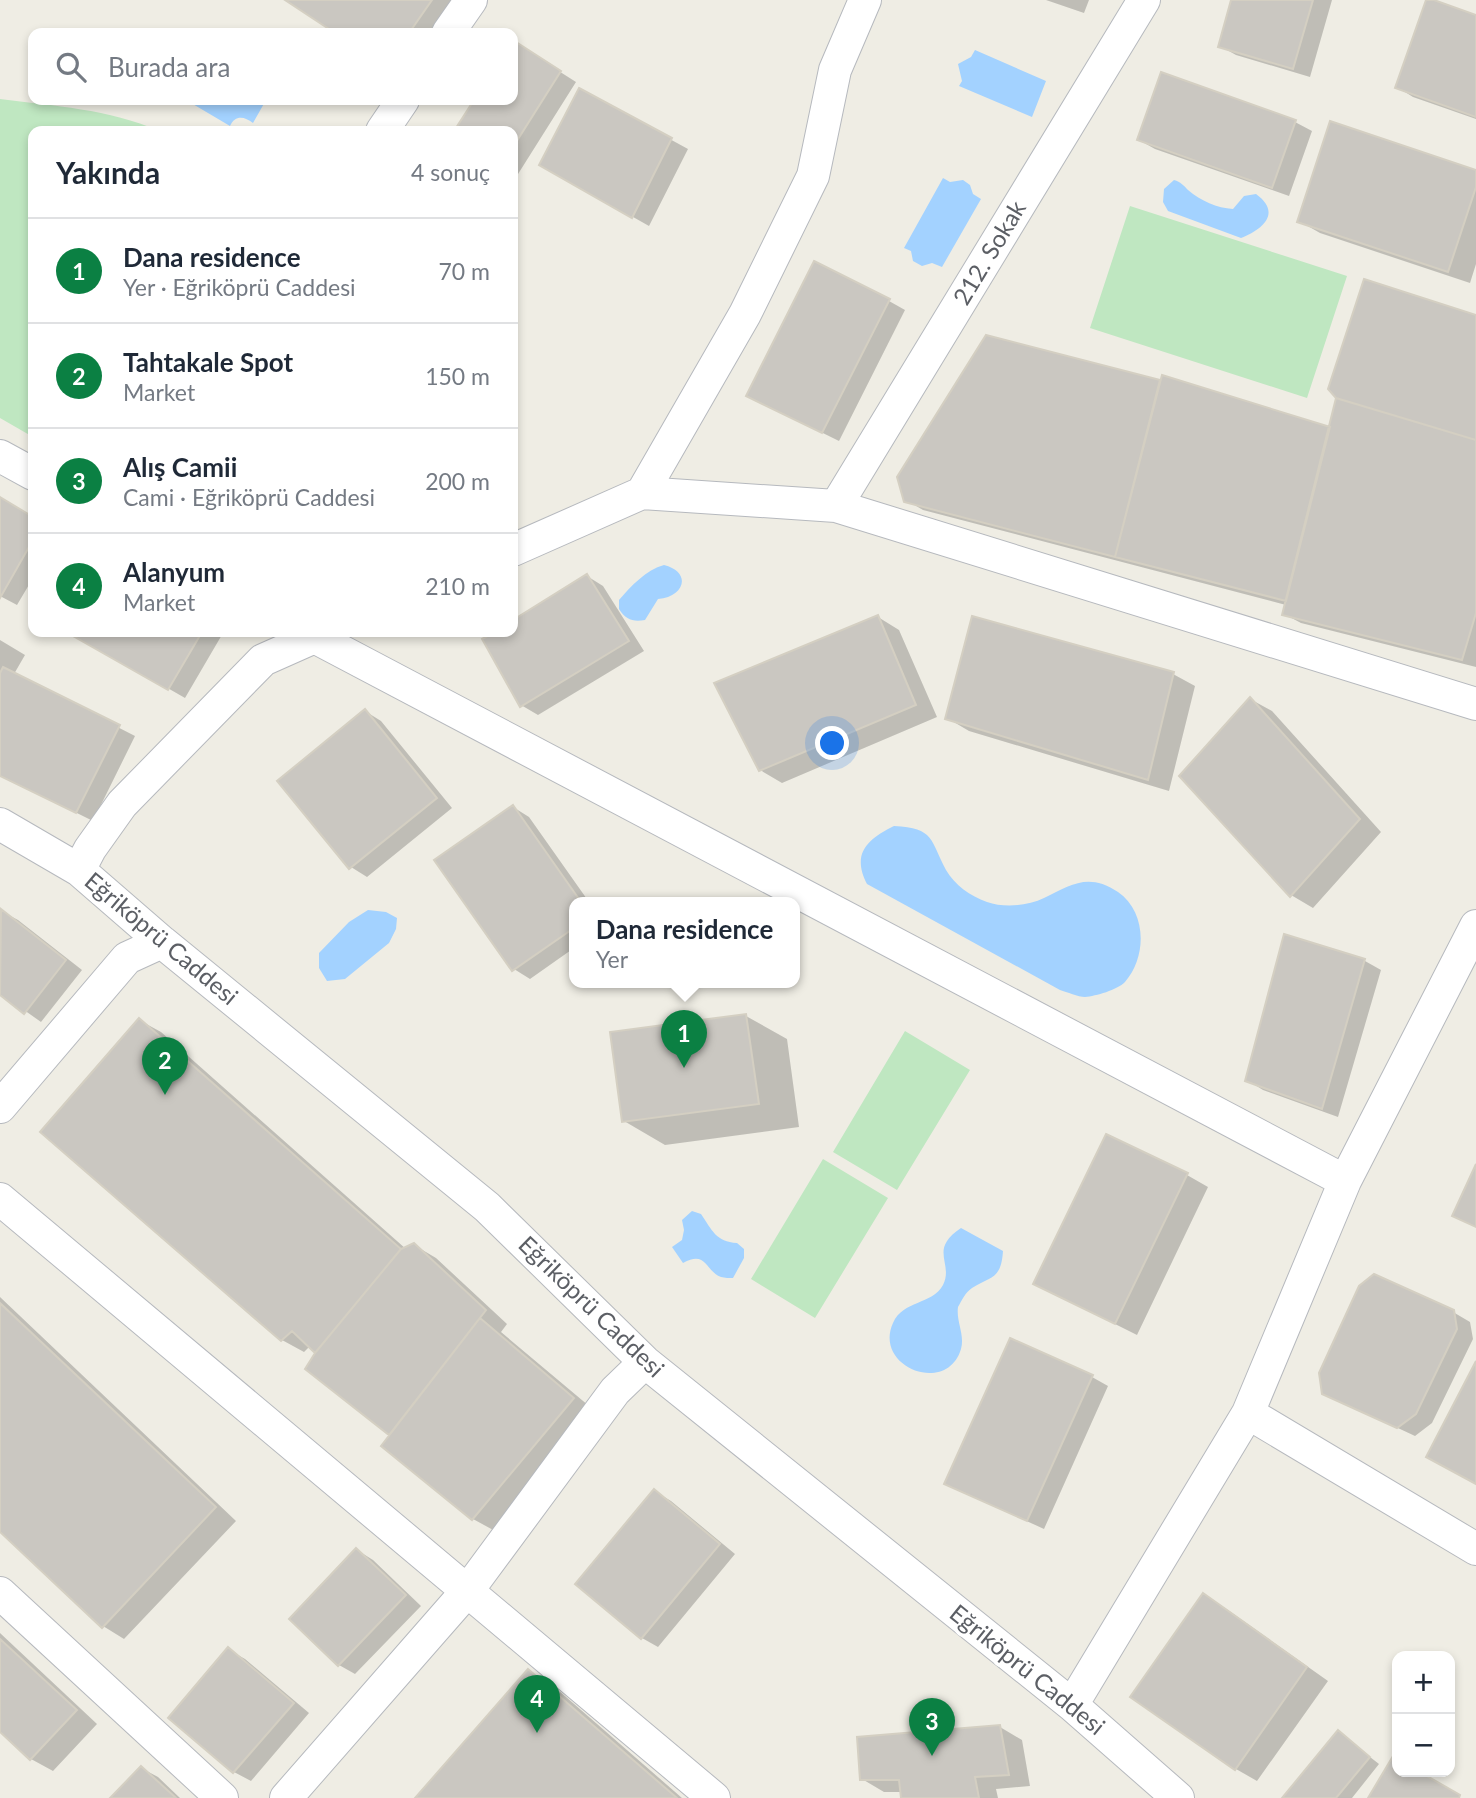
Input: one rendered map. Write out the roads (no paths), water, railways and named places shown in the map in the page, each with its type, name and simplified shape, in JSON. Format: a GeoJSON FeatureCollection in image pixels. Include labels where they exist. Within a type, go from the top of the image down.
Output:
{"type":"FeatureCollection","features":[{"type":"Feature","properties":{"kind":"street"},"geometry":{"type":"LineString","coordinates":[[452,28],[471,0]]}},
{"type":"Feature","properties":{"kind":"street"},"geometry":{"type":"LineString","coordinates":[[642,493],[745,314],[813,176],[835,70],[865,0]]}},
{"type":"Feature","properties":{"kind":"street","name":"212. Sokak"},"geometry":{"type":"LineString","coordinates":[[836,506],[1144,0]]}},
{"type":"Feature","properties":{"kind":"street"},"geometry":{"type":"LineString","coordinates":[[386,126],[400,105]]}},
{"type":"Feature","properties":{"kind":"street"},"geometry":{"type":"LineString","coordinates":[[0,456],[28,471]]}},
{"type":"Feature","properties":{"kind":"street"},"geometry":{"type":"LineString","coordinates":[[518,548],[642,493],[836,506],[1476,704]]}},
{"type":"Feature","properties":{"kind":"street"},"geometry":{"type":"LineString","coordinates":[[79,870],[90,849],[122,804],[264,660],[309,637]]}},
{"type":"Feature","properties":{"kind":"street"},"geometry":{"type":"LineString","coordinates":[[321,637],[1345,1181]]}},
{"type":"Feature","properties":{"kind":"street","name":"Eğriköprü Caddesi"},"geometry":{"type":"LineString","coordinates":[[0,824],[79,870],[162,942],[486,1207],[645,1362],[1072,1705],[1167,1794]]}},
{"type":"Feature","properties":{"kind":"street"},"geometry":{"type":"LineString","coordinates":[[1072,1705],[1248,1413],[1345,1181],[1476,926]]}},
{"type":"Feature","properties":{"kind":"street"},"geometry":{"type":"LineString","coordinates":[[0,1107],[127,958],[162,942]]}},
{"type":"Feature","properties":{"kind":"street"},"geometry":{"type":"LineString","coordinates":[[0,1199],[714,1798]]}},
{"type":"Feature","properties":{"kind":"street"},"geometry":{"type":"LineString","coordinates":[[286,1798],[468,1590],[615,1391],[645,1362]]}},
{"type":"Feature","properties":{"kind":"street"},"geometry":{"type":"LineString","coordinates":[[1248,1413],[1476,1549]]}},
{"type":"Feature","properties":{"kind":"street"},"geometry":{"type":"LineString","coordinates":[[0,1593],[222,1798]]}},
{"type":"Feature","properties":{"kind":"water"},"geometry":{"type":"Polygon","coordinates":[[[975,50],[1046,81],[1032,117],[959,86],[962,81],[958,64],[971,57],[975,50]]]}},
{"type":"Feature","properties":{"kind":"water"},"geometry":{"type":"Polygon","coordinates":[[[194,105],[263,105],[253,123],[240,118],[234,120],[230,126],[194,105]]]}},
{"type":"Feature","properties":{"kind":"water"},"geometry":{"type":"Polygon","coordinates":[[[943,178],[950,182],[963,180],[970,185],[973,194],[981,199],[942,267],[932,263],[922,266],[913,261],[911,251],[904,248],[943,178]]]}},
{"type":"Feature","properties":{"kind":"water"},"geometry":{"type":"Polygon","coordinates":[[[1174,180],[1204,201],[1227,208],[1233,209],[1244,196],[1256,194],[1268,208],[1266,220],[1256,230],[1241,238],[1168,211],[1163,202],[1164,189],[1174,180]]]}},
{"type":"Feature","properties":{"kind":"water"},"geometry":{"type":"Polygon","coordinates":[[[664,565],[679,573],[682,584],[679,589],[674,594],[658,599],[645,620],[633,620],[624,616],[619,609],[619,600],[645,575],[664,565]]]}},
{"type":"Feature","properties":{"kind":"water"},"geometry":{"type":"Polygon","coordinates":[[[894,826],[924,833],[958,885],[987,902],[1001,905],[1023,904],[1038,901],[1071,885],[1089,882],[1118,892],[1128,901],[1139,923],[1140,948],[1132,972],[1125,982],[1106,992],[1085,997],[1072,994],[1060,990],[867,884],[861,864],[865,848],[877,836],[894,826]]]}},
{"type":"Feature","properties":{"kind":"water"},"geometry":{"type":"Polygon","coordinates":[[[368,910],[386,912],[397,918],[396,929],[389,943],[345,979],[327,981],[319,968],[319,953],[349,922],[368,910]]]}},
{"type":"Feature","properties":{"kind":"water"},"geometry":{"type":"Polygon","coordinates":[[[692,1211],[701,1214],[719,1238],[737,1243],[744,1249],[744,1258],[733,1278],[721,1277],[701,1260],[683,1263],[672,1247],[682,1240],[682,1220],[692,1211]]]}},
{"type":"Feature","properties":{"kind":"water"},"geometry":{"type":"Polygon","coordinates":[[[961,1228],[1003,1251],[1000,1267],[994,1276],[970,1290],[958,1307],[962,1344],[953,1363],[942,1371],[928,1373],[914,1370],[902,1363],[893,1352],[890,1339],[893,1323],[903,1310],[932,1296],[943,1285],[946,1277],[946,1243],[961,1228]]]}},
{"type":"Feature","properties":{"kind":"place","name":"Dana residence"},"geometry":{"type":"Point","coordinates":[684,1068]}},
{"type":"Feature","properties":{"kind":"place","name":"Tahtakale Spot"},"geometry":{"type":"Point","coordinates":[165,1095]}},
{"type":"Feature","properties":{"kind":"place","name":"Alanyum"},"geometry":{"type":"Point","coordinates":[537,1733]}},
{"type":"Feature","properties":{"kind":"place","name":"Alış Camii"},"geometry":{"type":"Point","coordinates":[932,1756]}}]}
